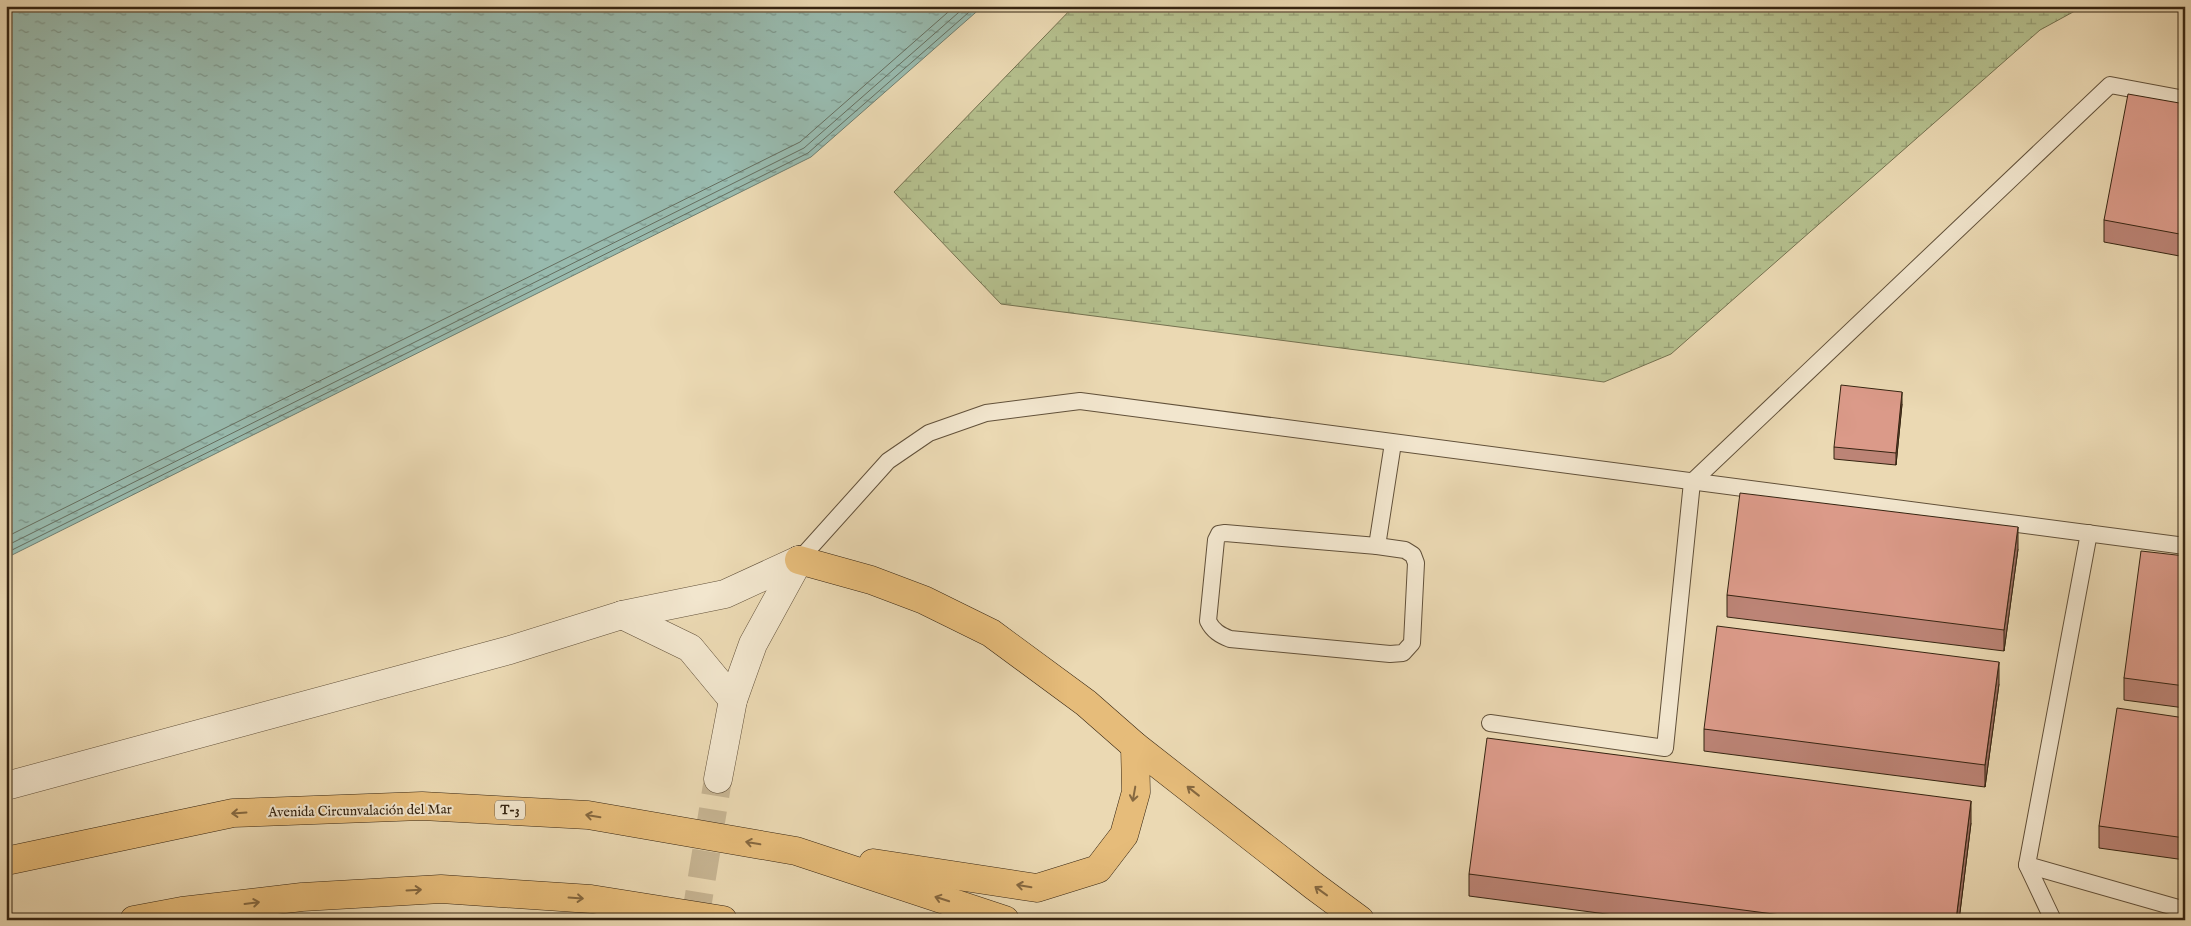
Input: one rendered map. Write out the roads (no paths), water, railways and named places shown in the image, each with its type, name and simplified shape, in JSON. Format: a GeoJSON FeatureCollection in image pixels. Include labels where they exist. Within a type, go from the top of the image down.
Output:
{"type":"FeatureCollection","features":[{"type":"Feature","properties":{"kind":"main road"},"geometry":{"type":"LineString","coordinates":[[799,560],[872,580],[924,600],[991,633],[1086,703],[1135,746],[1360,920]]}},
{"type":"Feature","properties":{"kind":"main road"},"geometry":{"type":"LineString","coordinates":[[796,850],[1037,888],[1072,878],[1098,870],[1124,835],[1136,792],[1135,746]]}},
{"type":"Feature","properties":{"kind":"main road","name":"Avenida Circunvalación del Mar"},"geometry":{"type":"LineString","coordinates":[[6,861],[233,813],[422,806],[588,814],[796,850],[1005,920]]}},
{"type":"Feature","properties":{"kind":"main road"},"geometry":{"type":"LineString","coordinates":[[134,920],[182,911],[302,897],[441,889],[591,899],[723,920]]}},
{"type":"Feature","properties":{"kind":"street"},"geometry":{"type":"LineString","coordinates":[[6,786],[510,650],[622,615],[725,594],[799,560]]}},
{"type":"Feature","properties":{"kind":"street"},"geometry":{"type":"LineString","coordinates":[[718,779],[733,700],[753,644],[799,560]]}},
{"type":"Feature","properties":{"kind":"street"},"geometry":{"type":"LineString","coordinates":[[622,615],[690,648],[733,700]]}},
{"type":"Feature","properties":{"kind":"lane"},"geometry":{"type":"LineString","coordinates":[[1490,724],[1665,748],[1692,482],[2110,85],[2185,99]]}},
{"type":"Feature","properties":{"kind":"lane"},"geometry":{"type":"LineString","coordinates":[[799,560],[888,461],[929,433],[986,413],[1080,401],[2185,546]]}},
{"type":"Feature","properties":{"kind":"lane"},"geometry":{"type":"LineString","coordinates":[[1377,546],[1393,443]]}},
{"type":"Feature","properties":{"kind":"lane"},"geometry":{"type":"LineString","coordinates":[[2053,920],[2027,865],[2089,533]]}},
{"type":"Feature","properties":{"kind":"lane"},"geometry":{"type":"LineString","coordinates":[[1220,534],[1377,546],[1406,550],[1412,555],[1416,563],[1412,642],[1403,653],[1390,654],[1230,639],[1212,628],[1208,621],[1216,540],[1220,534]]}},
{"type":"Feature","properties":{"kind":"lane"},"geometry":{"type":"LineString","coordinates":[[2027,865],[2185,910]]}},
{"type":"Feature","properties":{"kind":"water"},"geometry":{"type":"Polygon","coordinates":[[[6,6],[983,6],[811,157],[6,558],[6,6]]]}},
{"type":"Feature","properties":{"kind":"tunnel"},"geometry":{"type":"LineString","coordinates":[[695,920],[718,779]]}}]}
